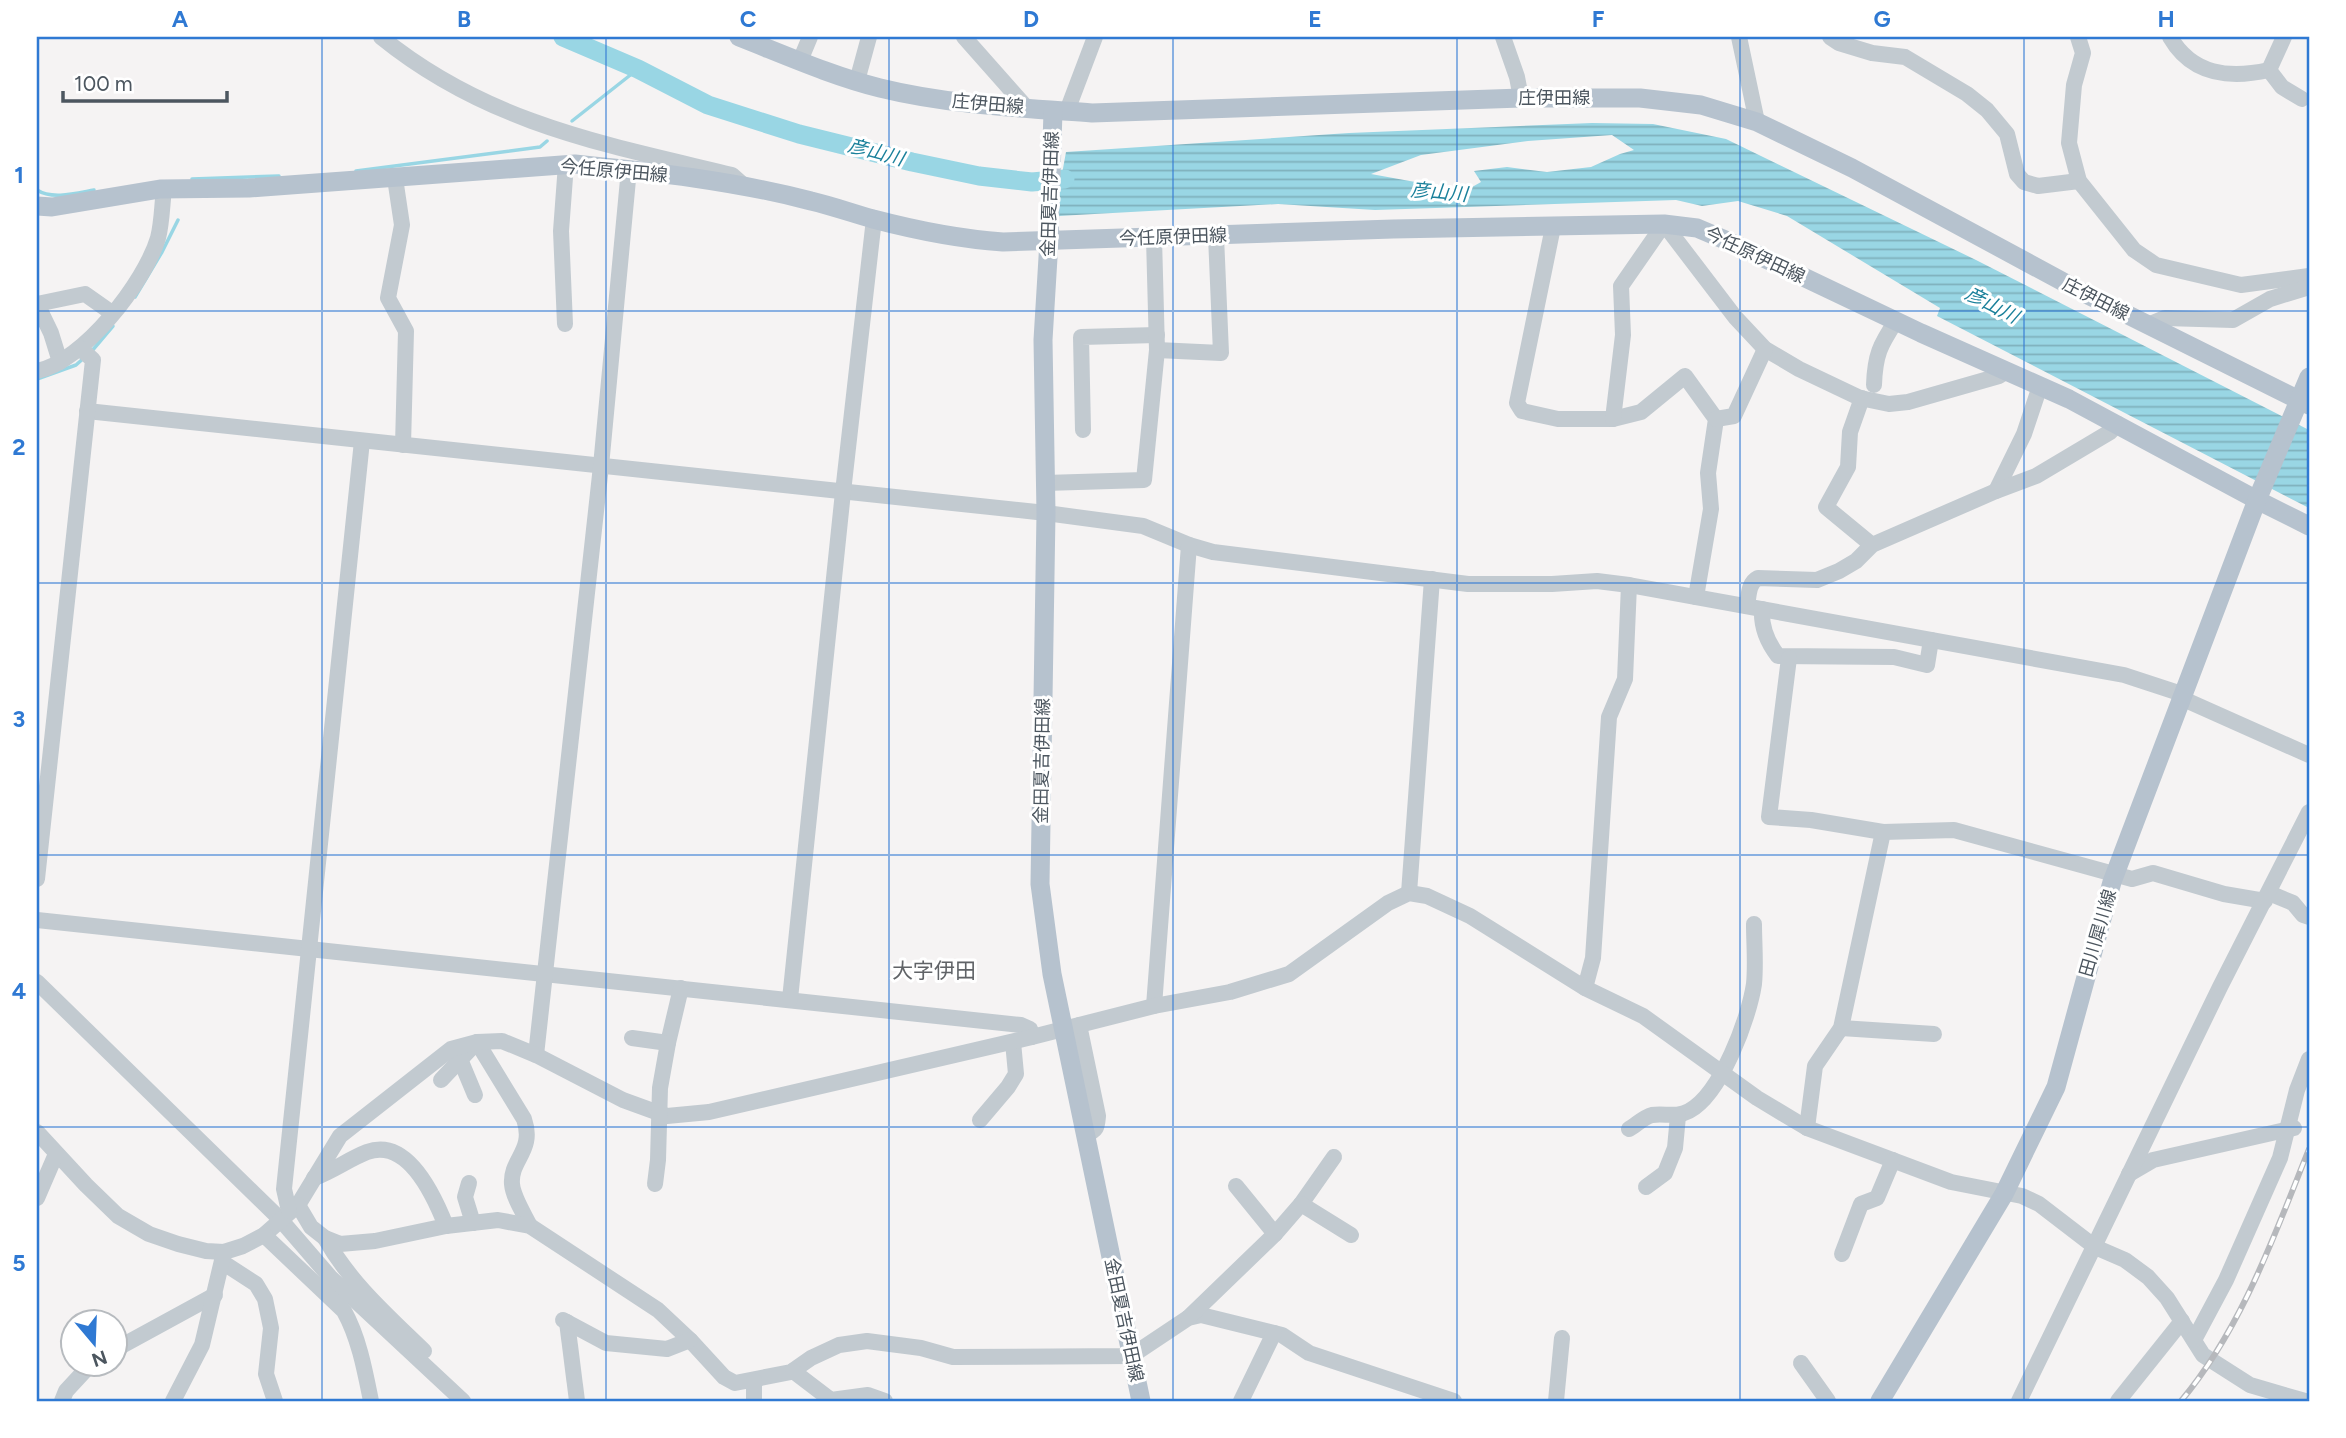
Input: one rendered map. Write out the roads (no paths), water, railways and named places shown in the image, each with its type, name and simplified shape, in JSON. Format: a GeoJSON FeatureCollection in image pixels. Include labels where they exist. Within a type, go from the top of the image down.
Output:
{"type":"FeatureCollection","features":[{"type":"Feature","properties":{"kind":"main road","name":"庄伊田線"},"geometry":{"type":"LineString","coordinates":[[748,39],[800,61],[878,88],[938,100],[1026,107],[1057,114],[1521,98],[1652,99],[1701,104],[1757,122],[1852,169],[2082,292],[2304,402]]}},
{"type":"Feature","properties":{"kind":"main road","name":"金田夏吉伊田線"},"geometry":{"type":"LineString","coordinates":[[1057,114],[1042,340],[1046,513],[1040,884],[1052,974],[1072,1027],[1086,1134],[1141,1401]]}},
{"type":"Feature","properties":{"kind":"main road","name":"今任原伊田線"},"geometry":{"type":"LineString","coordinates":[[37,206],[52,207],[164,190],[249,188],[566,164],[629,169],[811,200],[874,219],[972,240],[1049,241],[1664,223],[1697,228],[1730,242],[2040,386],[2118,424],[2257,500]]}},
{"type":"Feature","properties":{"kind":"main road","name":"田川犀川線"},"geometry":{"type":"LineString","coordinates":[[1880,1401],[2004,1194],[2056,1087],[2115,874],[2257,500],[2304,402],[2309,377]]}},
{"type":"Feature","properties":{"kind":"main road"},"geometry":{"type":"LineString","coordinates":[[2257,500],[2309,526]]}},
{"type":"Feature","properties":{"kind":"street"},"geometry":{"type":"LineString","coordinates":[[381,37],[411,61],[452,86],[508,114],[591,141],[732,175],[745,188]]}},
{"type":"Feature","properties":{"kind":"street"},"geometry":{"type":"LineString","coordinates":[[800,61],[810,37]]}},
{"type":"Feature","properties":{"kind":"street"},"geometry":{"type":"LineString","coordinates":[[857,81],[869,37]]}},
{"type":"Feature","properties":{"kind":"street"},"geometry":{"type":"LineString","coordinates":[[964,37],[1026,107]]}},
{"type":"Feature","properties":{"kind":"street"},"geometry":{"type":"LineString","coordinates":[[1057,114],[1095,37]]}},
{"type":"Feature","properties":{"kind":"street"},"geometry":{"type":"LineString","coordinates":[[1503,37],[1517,77],[1521,98]]}},
{"type":"Feature","properties":{"kind":"street"},"geometry":{"type":"LineString","coordinates":[[1739,37],[1757,122]]}},
{"type":"Feature","properties":{"kind":"street"},"geometry":{"type":"LineString","coordinates":[[1829,37],[1839,43],[1872,53],[1905,57],[1967,94],[1987,110],[2007,134],[2017,174],[2024,182],[2038,186],[2079,181]]}},
{"type":"Feature","properties":{"kind":"street"},"geometry":{"type":"LineString","coordinates":[[2078,37],[2083,53],[2074,85],[2069,143],[2079,181],[2134,250],[2156,265],[2241,285],[2309,275]]}},
{"type":"Feature","properties":{"kind":"street"},"geometry":{"type":"LineString","coordinates":[[2170,37],[2191,62],[2207,71],[2227,75],[2269,70]]}},
{"type":"Feature","properties":{"kind":"street"},"geometry":{"type":"LineString","coordinates":[[2269,70],[2284,37]]}},
{"type":"Feature","properties":{"kind":"street"},"geometry":{"type":"LineString","coordinates":[[2269,70],[2282,87],[2302,99]]}},
{"type":"Feature","properties":{"kind":"street"},"geometry":{"type":"LineString","coordinates":[[565,324],[561,231],[566,164]]}},
{"type":"Feature","properties":{"kind":"street"},"geometry":{"type":"LineString","coordinates":[[536,1055],[601,466],[629,169]]}},
{"type":"Feature","properties":{"kind":"street"},"geometry":{"type":"LineString","coordinates":[[395,178],[402,225],[388,298],[406,331],[403,445]]}},
{"type":"Feature","properties":{"kind":"street"},"geometry":{"type":"LineString","coordinates":[[37,879],[87,411],[85,353],[150,258],[158,237],[164,190]]}},
{"type":"Feature","properties":{"kind":"street"},"geometry":{"type":"LineString","coordinates":[[790,999],[874,219]]}},
{"type":"Feature","properties":{"kind":"street"},"geometry":{"type":"LineString","coordinates":[[1613,419],[1623,335],[1620,286],[1664,223],[1735,317],[1765,349],[1799,369],[1862,398],[1889,404],[1908,402],[1999,376],[2007,371]]}},
{"type":"Feature","properties":{"kind":"street"},"geometry":{"type":"LineString","coordinates":[[1553,227],[1517,403],[1522,411],[1558,419],[1613,419],[1641,412],[1685,376],[1716,419],[1708,473],[1711,509],[1696,597]]}},
{"type":"Feature","properties":{"kind":"street"},"geometry":{"type":"LineString","coordinates":[[1083,430],[1081,337],[1157,343],[1221,353],[1216,236]]}},
{"type":"Feature","properties":{"kind":"street"},"geometry":{"type":"LineString","coordinates":[[1045,483],[1144,480],[1157,343],[1154,238]]}},
{"type":"Feature","properties":{"kind":"street"},"geometry":{"type":"LineString","coordinates":[[2148,325],[2165,318],[2233,320],[2270,299],[2309,287]]}},
{"type":"Feature","properties":{"kind":"street"},"geometry":{"type":"LineString","coordinates":[[60,362],[51,333],[37,303],[85,294],[112,313]]}},
{"type":"Feature","properties":{"kind":"street"},"geometry":{"type":"LineString","coordinates":[[1874,384],[1875,362],[1880,344],[1896,321]]}},
{"type":"Feature","properties":{"kind":"street"},"geometry":{"type":"LineString","coordinates":[[1716,419],[1734,416],[1765,349]]}},
{"type":"Feature","properties":{"kind":"street"},"geometry":{"type":"LineString","coordinates":[[37,371],[85,353]]}},
{"type":"Feature","properties":{"kind":"street"},"geometry":{"type":"LineString","coordinates":[[1996,491],[2024,434],[2040,386]]}},
{"type":"Feature","properties":{"kind":"street"},"geometry":{"type":"LineString","coordinates":[[1862,398],[1850,432],[1848,467],[1826,507],[1872,545]]}},
{"type":"Feature","properties":{"kind":"street"},"geometry":{"type":"LineString","coordinates":[[87,411],[1046,513],[1143,526],[1213,552],[1468,584],[1597,582],[1629,585],[2124,676],[2182,696],[2309,755]]}},
{"type":"Feature","properties":{"kind":"street"},"geometry":{"type":"LineString","coordinates":[[1931,640],[1927,665],[1894,657],[1778,656],[1772,649],[1755,608],[1751,585],[1758,578],[1817,580],[1856,561],[1872,545],[2036,476],[2110,432],[2118,424]]}},
{"type":"Feature","properties":{"kind":"street"},"geometry":{"type":"LineString","coordinates":[[362,441],[284,1189],[289,1212],[330,1277],[463,1401]]}},
{"type":"Feature","properties":{"kind":"street"},"geometry":{"type":"LineString","coordinates":[[1154,1006],[1189,545]]}},
{"type":"Feature","properties":{"kind":"street"},"geometry":{"type":"LineString","coordinates":[[1409,893],[1432,579]]}},
{"type":"Feature","properties":{"kind":"street"},"geometry":{"type":"LineString","coordinates":[[1585,988],[1593,958],[1609,717],[1625,679],[1629,585]]}},
{"type":"Feature","properties":{"kind":"street"},"geometry":{"type":"LineString","coordinates":[[1789,658],[1769,817],[1811,820],[1883,832],[1954,830],[2132,879],[2153,873],[2224,894],[2267,897],[2293,903],[2307,911]]}},
{"type":"Feature","properties":{"kind":"street"},"geometry":{"type":"LineString","coordinates":[[2019,1401],[2309,812]]}},
{"type":"Feature","properties":{"kind":"street"},"geometry":{"type":"LineString","coordinates":[[1807,1128],[1815,1066],[1840,1028],[1883,832]]}},
{"type":"Feature","properties":{"kind":"street"},"geometry":{"type":"LineString","coordinates":[[173,1401],[202,1345],[223,1257],[264,1236],[289,1212],[340,1136],[451,1049],[477,1042],[502,1041],[536,1055],[623,1100],[658,1113],[667,1116],[709,1112],[1013,1042],[1154,1006],[1230,992],[1289,974],[1388,903],[1409,893],[1427,896],[1470,916],[1585,988],[1643,1016],[1721,1073],[1807,1128],[1951,1182],[2022,1196],[2039,1204],[2095,1247],[2125,1260],[2148,1277],[2182,1321],[2203,1356],[2250,1385],[2305,1401]]}},
{"type":"Feature","properties":{"kind":"street"},"geometry":{"type":"LineString","coordinates":[[37,920],[1021,1025],[1030,1029],[1032,1037]]}},
{"type":"Feature","properties":{"kind":"street"},"geometry":{"type":"LineString","coordinates":[[1629,1129],[1650,1115],[1678,1116],[1700,1103],[1721,1073],[1734,1050],[1748,1011],[1754,982],[1754,924]]}},
{"type":"Feature","properties":{"kind":"street"},"geometry":{"type":"LineString","coordinates":[[37,982],[289,1212],[325,1238],[341,1244],[358,1243],[446,1226],[498,1220],[530,1226],[658,1310],[724,1377],[735,1382],[754,1381],[793,1371],[811,1358],[839,1345],[867,1340],[921,1348],[953,1357],[1131,1356],[1188,1318],[1275,1234],[1301,1204],[1334,1157]]}},
{"type":"Feature","properties":{"kind":"street"},"geometry":{"type":"LineString","coordinates":[[655,1184],[660,1088],[681,988]]}},
{"type":"Feature","properties":{"kind":"street"},"geometry":{"type":"LineString","coordinates":[[1840,1028],[1934,1034]]}},
{"type":"Feature","properties":{"kind":"street"},"geometry":{"type":"LineString","coordinates":[[632,1038],[668,1043]]}},
{"type":"Feature","properties":{"kind":"street"},"geometry":{"type":"LineString","coordinates":[[441,1080],[477,1042]]}},
{"type":"Feature","properties":{"kind":"street"},"geometry":{"type":"LineString","coordinates":[[477,1042],[528,1129],[527,1143],[512,1175],[511,1186],[530,1226]]}},
{"type":"Feature","properties":{"kind":"street"},"geometry":{"type":"LineString","coordinates":[[980,1121],[1009,1087],[1016,1074],[1013,1042]]}},
{"type":"Feature","properties":{"kind":"street"},"geometry":{"type":"LineString","coordinates":[[460,1059],[475,1095]]}},
{"type":"Feature","properties":{"kind":"street"},"geometry":{"type":"LineString","coordinates":[[2194,1340],[2225,1280],[2280,1158],[2292,1127],[2297,1090],[2309,1059]]}},
{"type":"Feature","properties":{"kind":"street"},"geometry":{"type":"LineString","coordinates":[[1646,1187],[1665,1174],[1675,1148],[1678,1116]]}},
{"type":"Feature","properties":{"kind":"street"},"geometry":{"type":"LineString","coordinates":[[2129,1174],[2153,1160],[2292,1127]]}},
{"type":"Feature","properties":{"kind":"street"},"geometry":{"type":"LineString","coordinates":[[37,1132],[118,1216],[149,1234],[223,1257],[256,1284],[265,1299],[271,1328],[266,1374],[275,1401]]}},
{"type":"Feature","properties":{"kind":"street"},"geometry":{"type":"LineString","coordinates":[[314,1178],[368,1152],[388,1151],[406,1160],[421,1173],[446,1226]]}},
{"type":"Feature","properties":{"kind":"street"},"geometry":{"type":"LineString","coordinates":[[37,1198],[56,1154]]}},
{"type":"Feature","properties":{"kind":"street"},"geometry":{"type":"LineString","coordinates":[[1842,1254],[1861,1204],[1877,1198],[1893,1160]]}},
{"type":"Feature","properties":{"kind":"street"},"geometry":{"type":"LineString","coordinates":[[469,1184],[465,1197],[473,1223]]}},
{"type":"Feature","properties":{"kind":"street"},"geometry":{"type":"LineString","coordinates":[[1236,1186],[1275,1234]]}},
{"type":"Feature","properties":{"kind":"street"},"geometry":{"type":"LineString","coordinates":[[1301,1204],[1350,1235]]}},
{"type":"Feature","properties":{"kind":"street"},"geometry":{"type":"LineString","coordinates":[[264,1236],[344,1311],[354,1334],[371,1401]]}},
{"type":"Feature","properties":{"kind":"street"},"geometry":{"type":"LineString","coordinates":[[325,1238],[359,1288],[476,1401]]}},
{"type":"Feature","properties":{"kind":"street"},"geometry":{"type":"LineString","coordinates":[[130,1341],[215,1295]]}},
{"type":"Feature","properties":{"kind":"street"},"geometry":{"type":"LineString","coordinates":[[1188,1318],[1201,1315],[1282,1335],[1309,1353],[1454,1401]]}},
{"type":"Feature","properties":{"kind":"street"},"geometry":{"type":"LineString","coordinates":[[577,1401],[565,1321],[606,1343],[667,1349],[690,1340]]}},
{"type":"Feature","properties":{"kind":"street"},"geometry":{"type":"LineString","coordinates":[[2118,1401],[2182,1321]]}},
{"type":"Feature","properties":{"kind":"street"},"geometry":{"type":"LineString","coordinates":[[1241,1401],[1274,1333]]}},
{"type":"Feature","properties":{"kind":"street"},"geometry":{"type":"LineString","coordinates":[[1556,1401],[1562,1338]]}},
{"type":"Feature","properties":{"kind":"street"},"geometry":{"type":"LineString","coordinates":[[1801,1363],[1828,1401]]}},
{"type":"Feature","properties":{"kind":"street"},"geometry":{"type":"LineString","coordinates":[[793,1371],[831,1400],[869,1395],[885,1401]]}},
{"type":"Feature","properties":{"kind":"street"},"geometry":{"type":"LineString","coordinates":[[62,1401],[66,1391],[78,1378]]}},
{"type":"Feature","properties":{"kind":"street"},"geometry":{"type":"LineString","coordinates":[[754,1381],[754,1401]]}},
{"type":"Feature","properties":{"kind":"water"},"geometry":{"type":"Polygon","coordinates":[[[1592,123],[1653,124],[1726,139],[1976,260],[2309,430],[2309,508],[1937,316],[1940,308],[1787,216],[1738,201],[1702,206],[1676,200],[1375,210],[1278,204],[1058,216],[1066,152],[1349,133],[1592,123]],[[1612,135],[1528,141],[1421,155],[1371,174],[1465,191],[1481,182],[1474,171],[1507,167],[1547,172],[1591,167],[1634,150],[1612,135]]]}},
{"type":"Feature","properties":{"kind":"waterway","name":"彦山川"},"geometry":{"type":"LineString","coordinates":[[563,37],[638,69],[708,105],[799,134],[979,176],[1032,182],[1065,179]]}},
{"type":"Feature","properties":{"kind":"waterway"},"geometry":{"type":"LineString","coordinates":[[572,121],[638,69]]}},
{"type":"Feature","properties":{"kind":"waterway"},"geometry":{"type":"LineString","coordinates":[[356,171],[540,147],[547,141]]}},
{"type":"Feature","properties":{"kind":"waterway"},"geometry":{"type":"LineString","coordinates":[[192,179],[279,176]]}},
{"type":"Feature","properties":{"kind":"waterway"},"geometry":{"type":"LineString","coordinates":[[37,190],[50,195],[94,190]]}},
{"type":"Feature","properties":{"kind":"waterway"},"geometry":{"type":"LineString","coordinates":[[135,297],[178,220]]}},
{"type":"Feature","properties":{"kind":"waterway"},"geometry":{"type":"LineString","coordinates":[[91,352],[113,326]]}},
{"type":"Feature","properties":{"kind":"waterway"},"geometry":{"type":"LineString","coordinates":[[37,379],[76,365],[85,357]]}},
{"type":"Feature","properties":{"kind":"railway"},"geometry":{"type":"LineString","coordinates":[[2181,1401],[2203,1373],[2239,1312],[2269,1248],[2309,1149]]}},
{"type":"Feature","properties":{"kind":"district","name":"大字伊田"},"geometry":{"type":"Point","coordinates":[934,970]}}]}
